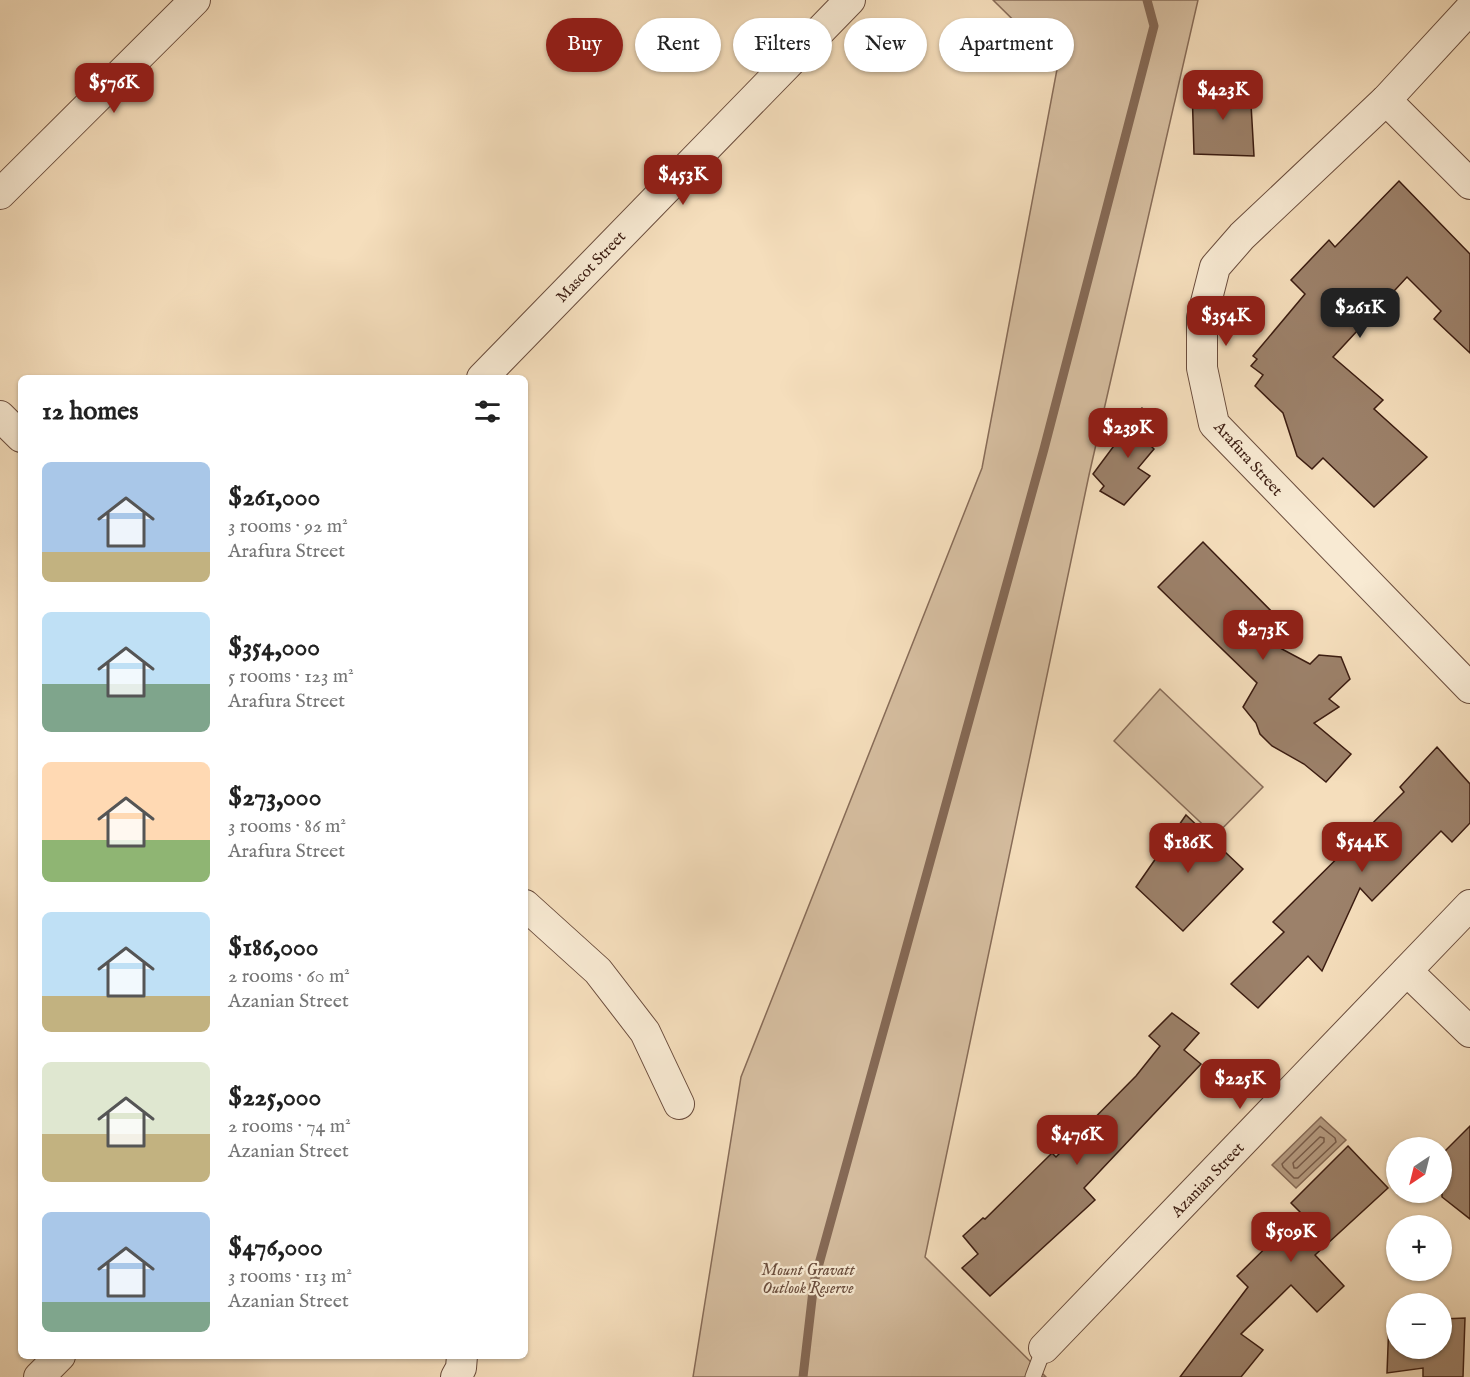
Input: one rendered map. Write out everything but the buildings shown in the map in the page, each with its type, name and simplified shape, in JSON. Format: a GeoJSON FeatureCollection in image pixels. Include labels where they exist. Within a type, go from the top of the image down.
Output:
{"type":"FeatureCollection","features":[{"type":"Feature","properties":{"kind":"street"},"geometry":{"type":"LineString","coordinates":[[0,194],[195,0]]}},
{"type":"Feature","properties":{"kind":"street","name":"Mascot Street"},"geometry":{"type":"LineString","coordinates":[[485,375],[850,0]]}},
{"type":"Feature","properties":{"kind":"street","name":"Arafura Street"},"geometry":{"type":"LineString","coordinates":[[1470,9],[1386,100],[1242,236],[1215,267],[1202,318],[1202,368],[1214,424],[1470,688]]}},
{"type":"Feature","properties":{"kind":"street"},"geometry":{"type":"LineString","coordinates":[[1386,100],[1470,184]]}},
{"type":"Feature","properties":{"kind":"street"},"geometry":{"type":"LineString","coordinates":[[0,416],[18,434]]}},
{"type":"Feature","properties":{"kind":"street","name":"Azanian Street"},"geometry":{"type":"LineString","coordinates":[[1044,1348],[1470,905]]}},
{"type":"Feature","properties":{"kind":"street"},"geometry":{"type":"LineString","coordinates":[[528,908],[598,971],[645,1032],[679,1104]]}},
{"type":"Feature","properties":{"kind":"street"},"geometry":{"type":"LineString","coordinates":[[1407,971],[1470,1032]]}},
{"type":"Feature","properties":{"kind":"street"},"geometry":{"type":"LineString","coordinates":[[39,1377],[57,1359]]}},
{"type":"Feature","properties":{"kind":"street"},"geometry":{"type":"LineString","coordinates":[[456,1377],[461,1368],[462,1359]]}},
{"type":"Feature","properties":{"kind":"lane"},"geometry":{"type":"LineString","coordinates":[[1033,1377],[1044,1348]]}},
{"type":"Feature","properties":{"kind":"green space","name":"Mount Gravatt Outlook Reserve"},"geometry":{"type":"Polygon","coordinates":[[[993,0],[1198,0],[1089,475],[925,1257],[1046,1377],[693,1377],[741,1077],[982,468],[1056,72],[1074,72],[1074,18],[1011,18],[993,0]]]}},
{"type":"Feature","properties":{"kind":"green space"},"geometry":{"type":"Polygon","coordinates":[[[1160,689],[1263,787],[1215,836],[1114,741],[1160,689]]]}},
{"type":"Feature","properties":{"kind":"water"},"geometry":{"type":"Polygon","coordinates":[[[1321,1117],[1346,1140],[1296,1188],[1272,1165],[1321,1117]]]}},
{"type":"Feature","properties":{"kind":"waterway"},"geometry":{"type":"LineString","coordinates":[[803,1377],[814,1282],[1044,449],[1154,26],[1147,0]]}}]}
